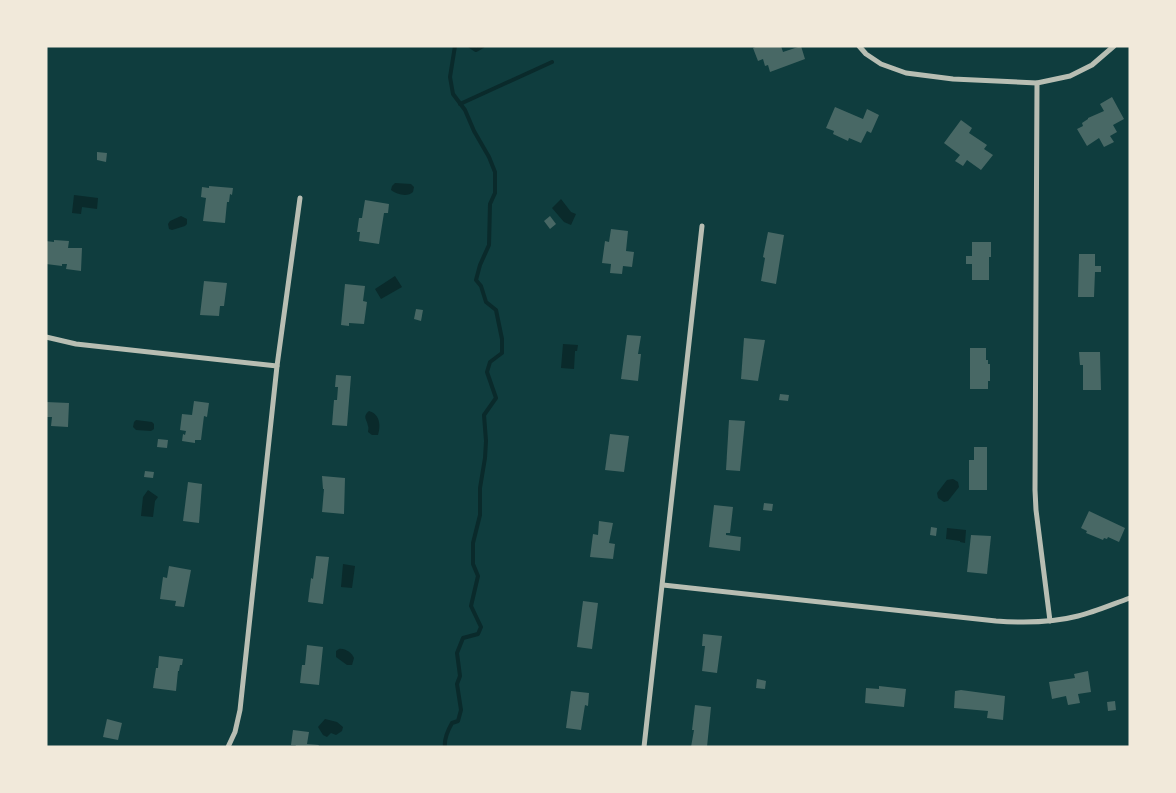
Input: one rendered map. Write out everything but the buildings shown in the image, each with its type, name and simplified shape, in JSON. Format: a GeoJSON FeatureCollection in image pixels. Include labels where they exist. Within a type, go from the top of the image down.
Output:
{"type":"FeatureCollection","features":[{"type":"Feature","properties":{"kind":"street"},"geometry":{"type":"LineString","coordinates":[[859,46],[866,54],[881,64],[906,73],[953,80],[1036,83],[1070,76],[1092,65],[1114,46]]}},
{"type":"Feature","properties":{"kind":"street"},"geometry":{"type":"LineString","coordinates":[[1036,83],[1035,490],[1050,621]]}},
{"type":"Feature","properties":{"kind":"street"},"geometry":{"type":"LineString","coordinates":[[228,747],[235,732],[240,710],[277,366],[300,198]]}},
{"type":"Feature","properties":{"kind":"street"},"geometry":{"type":"LineString","coordinates":[[644,747],[702,226]]}},
{"type":"Feature","properties":{"kind":"street"},"geometry":{"type":"LineString","coordinates":[[46,338],[76,344],[277,366]]}},
{"type":"Feature","properties":{"kind":"street"},"geometry":{"type":"LineString","coordinates":[[663,585],[1021,623],[1050,621],[1078,616],[1130,598]]}},
{"type":"Feature","properties":{"kind":"water"},"geometry":{"type":"Polygon","coordinates":[[[395,183],[411,184],[414,187],[413,192],[405,195],[393,192],[391,190],[395,183]]]}},
{"type":"Feature","properties":{"kind":"water"},"geometry":{"type":"Polygon","coordinates":[[[74,195],[98,198],[97,209],[82,207],[81,214],[72,213],[74,195]]]}},
{"type":"Feature","properties":{"kind":"water"},"geometry":{"type":"Polygon","coordinates":[[[561,199],[571,212],[576,214],[571,225],[564,222],[552,208],[561,199]]]}},
{"type":"Feature","properties":{"kind":"water"},"geometry":{"type":"Polygon","coordinates":[[[181,216],[187,219],[187,224],[172,230],[169,229],[168,224],[170,221],[181,216]]]}},
{"type":"Feature","properties":{"kind":"water"},"geometry":{"type":"Polygon","coordinates":[[[395,276],[402,287],[381,299],[375,289],[395,276]]]}},
{"type":"Feature","properties":{"kind":"water"},"geometry":{"type":"Polygon","coordinates":[[[563,344],[578,345],[577,351],[575,351],[574,369],[561,368],[563,344]]]}},
{"type":"Feature","properties":{"kind":"water"},"geometry":{"type":"Polygon","coordinates":[[[369,411],[379,421],[378,435],[372,435],[368,432],[365,417],[369,411]]]}},
{"type":"Feature","properties":{"kind":"water"},"geometry":{"type":"Polygon","coordinates":[[[136,420],[152,422],[154,429],[151,431],[136,430],[133,427],[136,420]]]}},
{"type":"Feature","properties":{"kind":"water"},"geometry":{"type":"Polygon","coordinates":[[[953,479],[958,482],[959,487],[948,501],[944,502],[938,498],[937,493],[947,480],[953,479]]]}},
{"type":"Feature","properties":{"kind":"water"},"geometry":{"type":"Polygon","coordinates":[[[148,490],[158,497],[155,501],[153,517],[141,516],[143,497],[148,490]]]}},
{"type":"Feature","properties":{"kind":"water"},"geometry":{"type":"Polygon","coordinates":[[[947,528],[966,530],[965,543],[946,539],[947,528]]]}},
{"type":"Feature","properties":{"kind":"water"},"geometry":{"type":"Polygon","coordinates":[[[343,564],[355,566],[352,588],[341,587],[343,564]]]}},
{"type":"Feature","properties":{"kind":"water"},"geometry":{"type":"Polygon","coordinates":[[[339,649],[346,650],[352,654],[354,658],[352,665],[347,665],[336,657],[336,651],[339,649]]]}},
{"type":"Feature","properties":{"kind":"water"},"geometry":{"type":"Polygon","coordinates":[[[325,719],[337,722],[343,727],[342,731],[336,735],[331,733],[327,737],[323,735],[318,727],[325,719]]]}},
{"type":"Feature","properties":{"kind":"waterway"},"geometry":{"type":"LineString","coordinates":[[445,747],[448,732],[452,723],[458,721],[461,710],[457,684],[460,676],[457,653],[463,638],[478,634],[481,627],[471,606],[478,576],[473,564],[473,543],[480,515],[480,488],[485,458],[484,415],[496,398],[487,372],[490,362],[502,353],[502,339],[496,310],[486,302],[481,286],[476,280],[489,245],[490,204],[495,193],[495,172],[465,110],[453,94],[450,77],[455,46]]}},
{"type":"Feature","properties":{"kind":"waterway"},"geometry":{"type":"LineString","coordinates":[[470,46],[476,50],[483,46]]}},
{"type":"Feature","properties":{"kind":"waterway"},"geometry":{"type":"LineString","coordinates":[[460,104],[552,62]]}}]}
